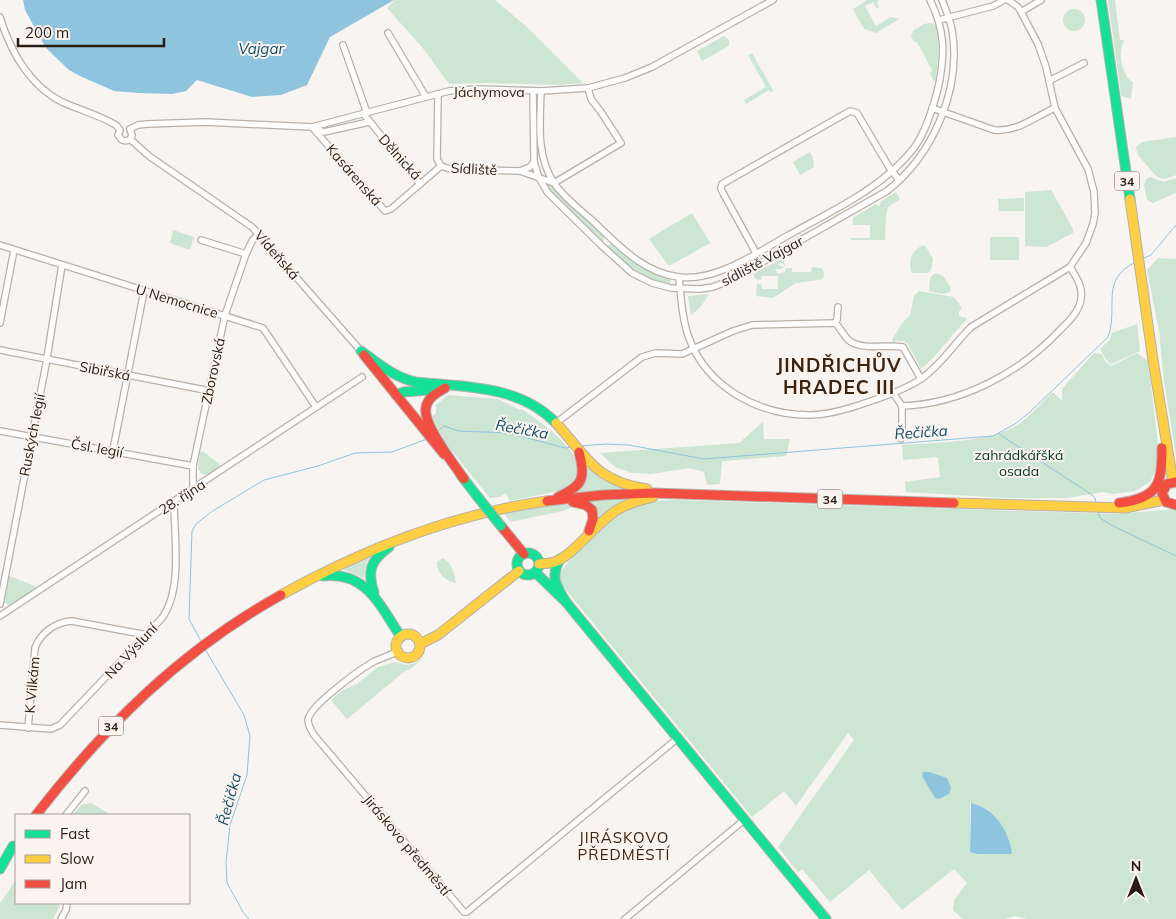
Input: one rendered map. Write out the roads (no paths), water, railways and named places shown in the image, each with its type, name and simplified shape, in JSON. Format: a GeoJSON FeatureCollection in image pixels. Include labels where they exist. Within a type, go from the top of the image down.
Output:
{"type":"FeatureCollection","features":[{"type":"Feature","properties":{"kind":"main road","name":"34"},"geometry":{"type":"LineString","coordinates":[[1101,0],[1163,420],[1174,482]]}},
{"type":"Feature","properties":{"kind":"main road"},"geometry":{"type":"LineString","coordinates":[[361,352],[391,372],[413,382],[449,388],[495,392],[518,398],[543,411],[556,422],[578,450],[601,473],[612,480],[630,486],[671,494]]}},
{"type":"Feature","properties":{"kind":"main road"},"geometry":{"type":"LineString","coordinates":[[361,352],[524,554]]}},
{"type":"Feature","properties":{"kind":"main road"},"geometry":{"type":"LineString","coordinates":[[396,395],[404,386],[413,382]]}},
{"type":"Feature","properties":{"kind":"main road"},"geometry":{"type":"LineString","coordinates":[[396,395],[404,392],[449,388]]}},
{"type":"Feature","properties":{"kind":"main road"},"geometry":{"type":"LineString","coordinates":[[449,388],[433,396],[427,402],[426,415],[430,427],[464,479]]}},
{"type":"Feature","properties":{"kind":"main road","name":"34"},"geometry":{"type":"LineString","coordinates":[[1100,508],[1109,503],[1140,499],[1148,495],[1158,485],[1163,469],[1163,420]]}},
{"type":"Feature","properties":{"kind":"main road"},"geometry":{"type":"LineString","coordinates":[[547,502],[568,494],[582,482],[584,469],[578,450]]}},
{"type":"Feature","properties":{"kind":"main road"},"geometry":{"type":"LineString","coordinates":[[1174,482],[1164,487],[1162,493],[1164,500],[1169,504],[1176,505]]}},
{"type":"Feature","properties":{"kind":"main road","name":"34"},"geometry":{"type":"LineString","coordinates":[[37,814],[91,747],[118,719],[199,649],[250,614],[335,566],[404,538],[459,519],[504,509],[603,495],[671,494],[1100,508],[1136,507],[1164,500]]}},
{"type":"Feature","properties":{"kind":"main road"},"geometry":{"type":"LineString","coordinates":[[519,571],[528,575],[537,568],[567,556],[611,513],[622,507],[671,494]]}},
{"type":"Feature","properties":{"kind":"main road"},"geometry":{"type":"LineString","coordinates":[[560,500],[582,502],[592,508],[594,517],[588,534]]}},
{"type":"Feature","properties":{"kind":"main road"},"geometry":{"type":"LineString","coordinates":[[375,598],[370,577],[372,564],[381,552],[404,538]]}},
{"type":"Feature","properties":{"kind":"main road"},"geometry":{"type":"LineString","coordinates":[[519,571],[517,561],[524,554],[535,556],[537,568],[826,919]]}},
{"type":"Feature","properties":{"kind":"main road"},"geometry":{"type":"LineString","coordinates":[[560,560],[553,575],[555,584],[566,602]]}},
{"type":"Feature","properties":{"kind":"main road"},"geometry":{"type":"LineString","coordinates":[[420,644],[413,635],[406,634],[401,637],[396,645],[397,652],[403,657],[410,658],[417,655],[420,644],[438,635],[519,571]]}},
{"type":"Feature","properties":{"kind":"main road"},"geometry":{"type":"LineString","coordinates":[[304,583],[328,575],[346,575],[363,584],[375,598],[401,637]]}},
{"type":"Feature","properties":{"kind":"main road"},"geometry":{"type":"LineString","coordinates":[[0,861],[15,844]]}},
{"type":"Feature","properties":{"kind":"main road"},"geometry":{"type":"LineString","coordinates":[[0,869],[15,844]]}},
{"type":"Feature","properties":{"kind":"street","name":"Jáchymova"},"geometry":{"type":"LineString","coordinates":[[130,129],[146,124],[205,122],[312,127],[449,91],[541,91],[588,88],[611,83],[639,73],[676,55],[774,0]]}},
{"type":"Feature","properties":{"kind":"street","name":"sídliště Vajgar"},"geometry":{"type":"LineString","coordinates":[[541,91],[541,148],[546,167],[554,183],[610,238],[642,264],[660,273],[679,277],[692,278],[710,274],[756,253],[862,193],[892,171],[915,147],[932,108],[943,59],[943,39],[939,20],[930,0]]}},
{"type":"Feature","properties":{"kind":"street","name":"sídliště Vajgar"},"geometry":{"type":"LineString","coordinates":[[533,91],[534,162],[539,178],[548,193],[632,273],[652,283],[671,288],[700,289],[713,287],[731,280],[887,191],[926,149],[944,113],[953,60],[954,45],[942,0]]}},
{"type":"Feature","properties":{"kind":"street"},"geometry":{"type":"LineString","coordinates":[[679,277],[686,327],[695,349],[710,373],[732,393],[756,406],[785,414],[811,415],[848,409],[893,393],[921,379],[942,360],[958,339],[971,327],[1070,267],[1089,236],[1095,212],[1095,196],[1088,169],[1055,108],[1038,44],[1018,7],[1006,0],[993,6],[939,20]]}},
{"type":"Feature","properties":{"kind":"street"},"geometry":{"type":"LineString","coordinates":[[1021,12],[1041,0]]}},
{"type":"Feature","properties":{"kind":"street","name":"Vídeňská"},"geometry":{"type":"LineString","coordinates":[[0,17],[6,38],[13,50],[43,90],[64,102],[110,122],[120,130],[118,135],[122,140],[130,139],[149,156],[244,220],[259,233],[361,352]]}},
{"type":"Feature","properties":{"kind":"street"},"geometry":{"type":"LineString","coordinates":[[388,33],[426,97]]}},
{"type":"Feature","properties":{"kind":"street","name":"Dělnická"},"geometry":{"type":"LineString","coordinates":[[343,45],[369,122],[420,184],[440,166]]}},
{"type":"Feature","properties":{"kind":"street"},"geometry":{"type":"LineString","coordinates":[[1049,81],[1084,63]]}},
{"type":"Feature","properties":{"kind":"street"},"geometry":{"type":"LineString","coordinates":[[554,183],[622,143],[591,99],[588,88]]}},
{"type":"Feature","properties":{"kind":"street","name":"Sídliště"},"geometry":{"type":"LineString","coordinates":[[438,94],[438,160],[440,166],[450,169],[520,171],[554,183]]}},
{"type":"Feature","properties":{"kind":"street"},"geometry":{"type":"LineString","coordinates":[[932,108],[994,130],[1002,131],[1022,125],[1055,108]]}},
{"type":"Feature","properties":{"kind":"street","name":"sídliště Vajgar"},"geometry":{"type":"LineString","coordinates":[[756,253],[723,194],[721,186],[723,183],[850,111],[857,113],[892,171]]}},
{"type":"Feature","properties":{"kind":"street"},"geometry":{"type":"LineString","coordinates":[[312,127],[324,132],[369,122]]}},
{"type":"Feature","properties":{"kind":"street"},"geometry":{"type":"LineString","coordinates":[[120,130],[126,127],[130,129],[132,135],[130,139]]}},
{"type":"Feature","properties":{"kind":"street","name":"Kasárenská"},"geometry":{"type":"LineString","coordinates":[[312,127],[385,211],[391,209],[420,184]]}},
{"type":"Feature","properties":{"kind":"street"},"geometry":{"type":"LineString","coordinates":[[520,171],[530,167],[534,162]]}},
{"type":"Feature","properties":{"kind":"street"},"geometry":{"type":"LineString","coordinates":[[892,171],[899,180]]}},
{"type":"Feature","properties":{"kind":"street","name":"Zborovská"},"geometry":{"type":"LineString","coordinates":[[193,490],[193,466],[225,315],[246,254],[252,241],[259,233]]}},
{"type":"Feature","properties":{"kind":"street"},"geometry":{"type":"LineString","coordinates":[[602,246],[610,238]]}},
{"type":"Feature","properties":{"kind":"street"},"geometry":{"type":"LineString","coordinates":[[201,240],[246,254]]}},
{"type":"Feature","properties":{"kind":"street","name":"U Nemocnice"},"geometry":{"type":"LineString","coordinates":[[0,245],[263,328],[316,407]]}},
{"type":"Feature","properties":{"kind":"street"},"geometry":{"type":"LineString","coordinates":[[0,323],[14,250]]}},
{"type":"Feature","properties":{"kind":"street","name":"Ruských legií"},"geometry":{"type":"LineString","coordinates":[[0,604],[47,358],[62,265]]}},
{"type":"Feature","properties":{"kind":"street"},"geometry":{"type":"LineString","coordinates":[[902,406],[951,397],[988,384],[1017,367],[1040,350],[1075,314],[1080,303],[1081,290],[1070,267]]}},
{"type":"Feature","properties":{"kind":"street"},"geometry":{"type":"LineString","coordinates":[[113,450],[144,291]]}},
{"type":"Feature","properties":{"kind":"street"},"geometry":{"type":"LineString","coordinates":[[835,324],[838,307]]}},
{"type":"Feature","properties":{"kind":"street"},"geometry":{"type":"LineString","coordinates":[[556,422],[642,357],[656,353],[682,354],[733,331],[759,324],[835,324],[852,344],[903,347],[921,379]]}},
{"type":"Feature","properties":{"kind":"street","name":"Sibiřská"},"geometry":{"type":"LineString","coordinates":[[0,350],[210,392]]}},
{"type":"Feature","properties":{"kind":"street","name":"28. října"},"geometry":{"type":"LineString","coordinates":[[0,616],[362,377]]}},
{"type":"Feature","properties":{"kind":"street"},"geometry":{"type":"LineString","coordinates":[[893,393],[902,406],[901,439]]}},
{"type":"Feature","properties":{"kind":"street","name":"Čsl. legií"},"geometry":{"type":"LineString","coordinates":[[0,430],[193,466]]}},
{"type":"Feature","properties":{"kind":"street","name":"Na Výsluní"},"geometry":{"type":"LineString","coordinates":[[0,725],[51,729],[60,725],[147,635],[166,612],[173,595],[175,577],[174,502]]}},
{"type":"Feature","properties":{"kind":"street","name":"K Vilkám"},"geometry":{"type":"LineString","coordinates":[[28,728],[35,648],[41,637],[48,630],[60,623],[72,621],[147,635]]}},
{"type":"Feature","properties":{"kind":"street","name":"Jiráskovo předměstí"},"geometry":{"type":"LineString","coordinates":[[397,652],[375,661],[342,684],[313,710],[308,718],[309,726],[464,912],[467,912],[678,738]]}},
{"type":"Feature","properties":{"kind":"street"},"geometry":{"type":"LineString","coordinates":[[67,814],[85,791]]}},
{"type":"Feature","properties":{"kind":"street"},"geometry":{"type":"LineString","coordinates":[[625,919],[744,820]]}},
{"type":"Feature","properties":{"kind":"street"},"geometry":{"type":"LineString","coordinates":[[61,919],[66,910],[66,904]]}},
{"type":"Feature","properties":{"kind":"water","name":"Vajgar"},"geometry":{"type":"Polygon","coordinates":[[[23,0],[394,0],[330,37],[307,85],[281,95],[252,97],[197,80],[186,91],[172,94],[114,91],[69,70],[46,48],[25,10],[23,0]]]}},
{"type":"Feature","properties":{"kind":"water"},"geometry":{"type":"Polygon","coordinates":[[[923,772],[947,778],[951,788],[949,794],[939,799],[935,798],[922,776],[923,772]]]}},
{"type":"Feature","properties":{"kind":"water"},"geometry":{"type":"Polygon","coordinates":[[[971,803],[987,810],[999,821],[1004,828],[1012,853],[977,854],[970,852],[971,803]]]}},
{"type":"Feature","properties":{"kind":"waterway","name":"Řečička"},"geometry":{"type":"LineString","coordinates":[[1142,259],[1151,255],[1176,225]]}},
{"type":"Feature","properties":{"kind":"waterway","name":"Řečička"},"geometry":{"type":"LineString","coordinates":[[581,446],[629,445],[704,459],[993,436],[1015,424],[1030,412],[1108,337],[1111,326],[1114,285],[1125,269],[1136,262]]}},
{"type":"Feature","properties":{"kind":"waterway","name":"Řečička"},"geometry":{"type":"LineString","coordinates":[[438,431],[444,426],[459,431],[509,433],[565,448],[572,447]]}},
{"type":"Feature","properties":{"kind":"waterway"},"geometry":{"type":"LineString","coordinates":[[999,434],[1092,495],[1096,503]]}},
{"type":"Feature","properties":{"kind":"waterway","name":"Řečička"},"geometry":{"type":"LineString","coordinates":[[202,643],[189,619],[192,531],[196,524],[211,512],[264,480],[318,466],[355,453],[392,452],[427,439]]}},
{"type":"Feature","properties":{"kind":"waterway"},"geometry":{"type":"LineString","coordinates":[[1098,512],[1100,518],[1111,525],[1176,556]]}},
{"type":"Feature","properties":{"kind":"waterway","name":"Řečička"},"geometry":{"type":"LineString","coordinates":[[205,649],[244,715],[250,736],[247,775],[230,825],[226,862],[227,883],[249,919]]}},
{"type":"Feature","properties":{"kind":"district","name":"JINDŘICHŮV HRADEC III"},"geometry":{"type":"Point","coordinates":[839,376]}},
{"type":"Feature","properties":{"kind":"district","name":"JIRÁSKOVO PŘEDMĚSTÍ"},"geometry":{"type":"Point","coordinates":[624,846]}},
{"type":"Feature","properties":{"kind":"park label","name":"zahrádkářšká osada"},"geometry":{"type":"Point","coordinates":[1019,464]}}]}
